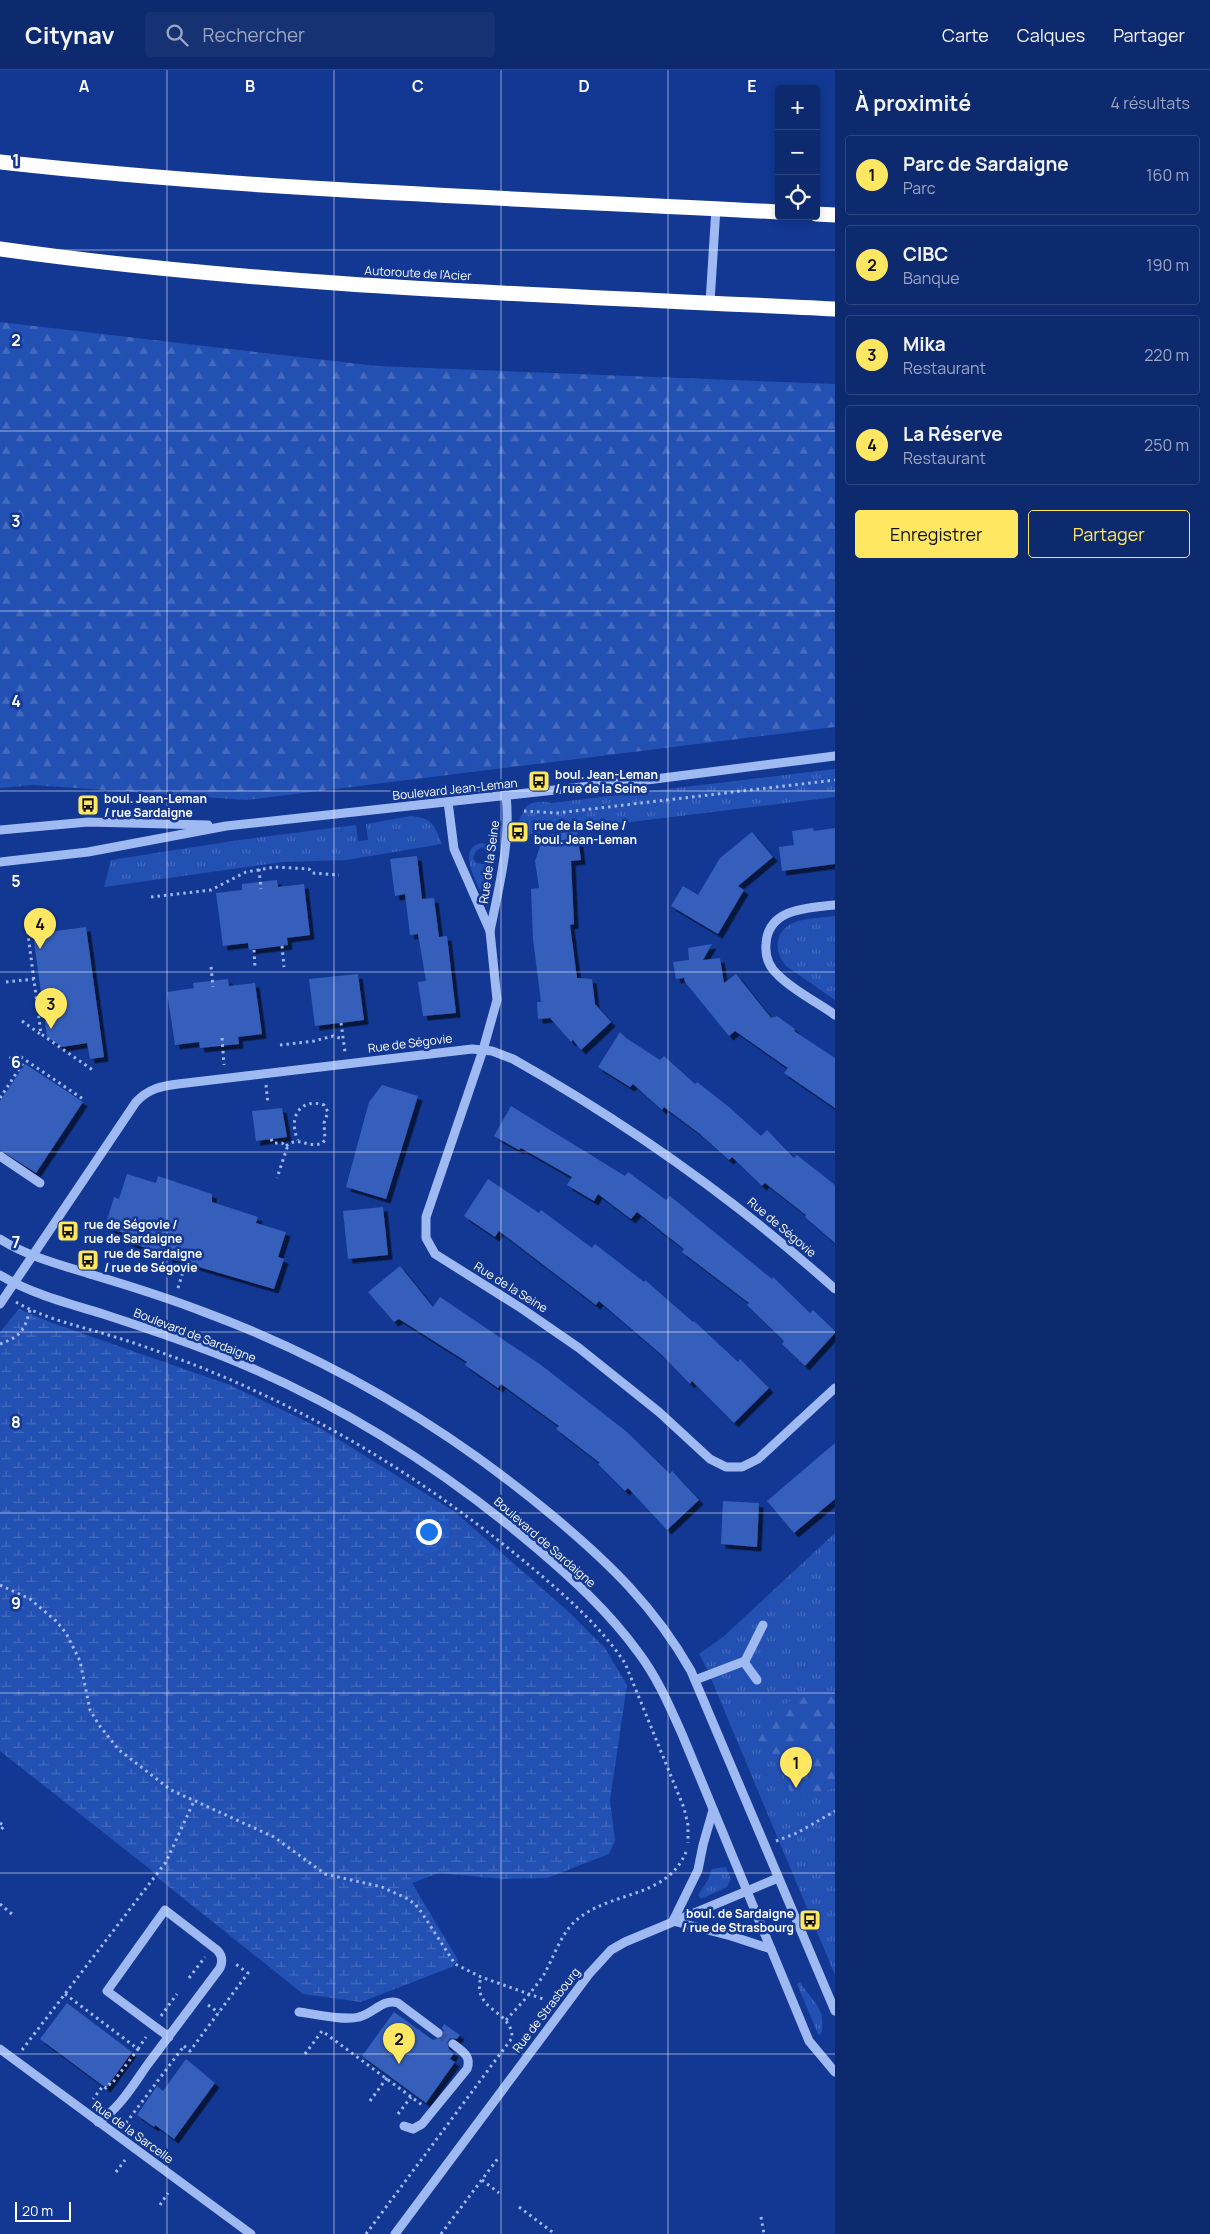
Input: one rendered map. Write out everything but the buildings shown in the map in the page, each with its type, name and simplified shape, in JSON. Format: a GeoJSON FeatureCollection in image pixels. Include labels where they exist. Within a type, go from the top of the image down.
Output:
{"type":"FeatureCollection","features":[{"type":"Feature","properties":{"kind":"highway"},"geometry":{"type":"LineString","coordinates":[[0,162],[146,177],[252,184],[775,212]]}},
{"type":"Feature","properties":{"kind":"highway"},"geometry":{"type":"LineString","coordinates":[[820,214],[835,215]]}},
{"type":"Feature","properties":{"kind":"highway","name":"Autoroute de l'Acier"},"geometry":{"type":"LineString","coordinates":[[0,249],[93,262],[272,279],[835,309]]}},
{"type":"Feature","properties":{"kind":"street"},"geometry":{"type":"LineString","coordinates":[[710,302],[716,208]]}},
{"type":"Feature","properties":{"kind":"street","name":"Boulevard Jean-Leman"},"geometry":{"type":"LineString","coordinates":[[0,862],[88,852],[226,826],[506,796],[835,756]]}},
{"type":"Feature","properties":{"kind":"street","name":"Rue de la Seine"},"geometry":{"type":"LineString","coordinates":[[506,796],[508,813],[507,836],[490,931],[497,1000],[483,1050],[426,1217],[426,1238],[435,1254],[571,1342],[652,1406],[710,1459],[726,1467],[742,1467],[758,1459],[835,1388]]}},
{"type":"Feature","properties":{"kind":"street","name":"Rue de la Seine"},"geometry":{"type":"LineString","coordinates":[[448,802],[454,849],[490,931]]}},
{"type":"Feature","properties":{"kind":"street","name":"Boulevard Jean-Leman"},"geometry":{"type":"LineString","coordinates":[[0,830],[88,822],[226,826]]}},
{"type":"Feature","properties":{"kind":"street"},"geometry":{"type":"LineString","coordinates":[[835,905],[796,909],[778,918],[768,932],[765,951],[768,961],[779,976],[835,1015]]}},
{"type":"Feature","properties":{"kind":"street","name":"Rue de Ségovie"},"geometry":{"type":"LineString","coordinates":[[16,1283],[126,1117],[144,1095],[165,1086],[454,1051],[483,1050],[502,1054],[513,1059],[636,1133],[742,1209],[835,1289]]}},
{"type":"Feature","properties":{"kind":"street"},"geometry":{"type":"LineString","coordinates":[[0,1156],[40,1183]]}},
{"type":"Feature","properties":{"kind":"street","name":"Boulevard de Sardaigne"},"geometry":{"type":"LineString","coordinates":[[0,1238],[35,1256],[203,1311],[261,1335],[348,1377],[419,1418],[497,1472],[606,1563],[640,1597],[664,1626],[696,1680],[835,2011]]}},
{"type":"Feature","properties":{"kind":"street","name":"Boulevard de Sardaigne"},"geometry":{"type":"LineString","coordinates":[[0,1275],[49,1299],[137,1325],[208,1350],[288,1386],[382,1437],[425,1463],[489,1509],[581,1587],[606,1612],[639,1652],[666,1699],[809,2041],[835,2072]]}},
{"type":"Feature","properties":{"kind":"street"},"geometry":{"type":"LineString","coordinates":[[0,1304],[16,1283]]}},
{"type":"Feature","properties":{"kind":"street"},"geometry":{"type":"LineString","coordinates":[[696,1680],[744,1662],[749,1656],[763,1625]]}},
{"type":"Feature","properties":{"kind":"street"},"geometry":{"type":"LineString","coordinates":[[744,1662],[757,1680]]}},
{"type":"Feature","properties":{"kind":"street"},"geometry":{"type":"LineString","coordinates":[[714,1810],[702,1845],[698,1870],[673,1921],[771,1948]]}},
{"type":"Feature","properties":{"kind":"street","name":"Rue de Strasbourg"},"geometry":{"type":"LineString","coordinates":[[395,2234],[602,1959],[611,1950],[624,1942],[778,1878]]}},
{"type":"Feature","properties":{"kind":"street"},"geometry":{"type":"LineString","coordinates":[[98,2122],[112,2113],[173,2039],[222,1962],[221,1955],[217,1950],[165,1910],[107,1991],[173,2039]]}},
{"type":"Feature","properties":{"kind":"street"},"geometry":{"type":"LineString","coordinates":[[299,2012],[357,2018],[381,2005],[394,2001],[438,2033]]}},
{"type":"Feature","properties":{"kind":"street"},"geometry":{"type":"LineString","coordinates":[[404,2126],[413,2129],[422,2124],[467,2069],[469,2060],[467,2055],[452,2044]]}},
{"type":"Feature","properties":{"kind":"street","name":"Rue de la Sarcelle"},"geometry":{"type":"LineString","coordinates":[[0,2049],[250,2234]]}},
{"type":"Feature","properties":{"kind":"path"},"geometry":{"type":"LineString","coordinates":[[524,811],[557,813],[835,780]]}},
{"type":"Feature","properties":{"kind":"path"},"geometry":{"type":"LineString","coordinates":[[152,897],[211,890],[234,876],[259,869],[292,867],[309,869],[312,873],[339,875]]}},
{"type":"Feature","properties":{"kind":"path"},"geometry":{"type":"LineString","coordinates":[[259,869],[261,889]]}},
{"type":"Feature","properties":{"kind":"path"},"geometry":{"type":"LineString","coordinates":[[26,919],[41,1034]]}},
{"type":"Feature","properties":{"kind":"path"},"geometry":{"type":"LineString","coordinates":[[282,946],[284,967]]}},
{"type":"Feature","properties":{"kind":"path"},"geometry":{"type":"LineString","coordinates":[[30,951],[35,950]]}},
{"type":"Feature","properties":{"kind":"path"},"geometry":{"type":"LineString","coordinates":[[254,950],[256,968]]}},
{"type":"Feature","properties":{"kind":"path"},"geometry":{"type":"LineString","coordinates":[[32,965],[37,964]]}},
{"type":"Feature","properties":{"kind":"path"},"geometry":{"type":"LineString","coordinates":[[211,967],[213,987]]}},
{"type":"Feature","properties":{"kind":"path"},"geometry":{"type":"LineString","coordinates":[[6,982],[34,978]]}},
{"type":"Feature","properties":{"kind":"path"},"geometry":{"type":"LineString","coordinates":[[35,986],[40,986]]}},
{"type":"Feature","properties":{"kind":"path"},"geometry":{"type":"LineString","coordinates":[[37,1002],[42,1001]]}},
{"type":"Feature","properties":{"kind":"path"},"geometry":{"type":"LineString","coordinates":[[39,1019],[44,1019]]}},
{"type":"Feature","properties":{"kind":"path"},"geometry":{"type":"LineString","coordinates":[[22,1021],[94,1071]]}},
{"type":"Feature","properties":{"kind":"path"},"geometry":{"type":"LineString","coordinates":[[341,1023],[347,1064]]}},
{"type":"Feature","properties":{"kind":"path"},"geometry":{"type":"LineString","coordinates":[[40,1030],[46,1029]]}},
{"type":"Feature","properties":{"kind":"path"},"geometry":{"type":"LineString","coordinates":[[280,1045],[314,1041],[333,1036],[343,1039]]}},
{"type":"Feature","properties":{"kind":"path"},"geometry":{"type":"LineString","coordinates":[[222,1038],[226,1078]]}},
{"type":"Feature","properties":{"kind":"path"},"geometry":{"type":"LineString","coordinates":[[10,1059],[14,1054],[25,1060],[83,1099]]}},
{"type":"Feature","properties":{"kind":"path"},"geometry":{"type":"LineString","coordinates":[[1,1095],[18,1073],[25,1060]]}},
{"type":"Feature","properties":{"kind":"path"},"geometry":{"type":"LineString","coordinates":[[277,1178],[286,1146],[292,1141],[298,1140],[308,1145],[322,1143],[325,1139],[324,1123],[328,1112],[324,1105],[310,1103],[299,1110],[294,1120],[294,1130],[298,1140]]}},
{"type":"Feature","properties":{"kind":"path"},"geometry":{"type":"LineString","coordinates":[[271,1140],[273,1143],[282,1143],[286,1146]]}},
{"type":"Feature","properties":{"kind":"path"},"geometry":{"type":"LineString","coordinates":[[178,1288],[186,1262]]}},
{"type":"Feature","properties":{"kind":"path"},"geometry":{"type":"LineString","coordinates":[[23,1307],[169,1355],[246,1386],[298,1410],[343,1435],[424,1485],[507,1547],[580,1612],[613,1646],[625,1663],[684,1808],[688,1825],[688,1838]]}},
{"type":"Feature","properties":{"kind":"path"},"geometry":{"type":"LineString","coordinates":[[0,1344],[20,1334],[24,1329],[30,1310]]}},
{"type":"Feature","properties":{"kind":"path"},"geometry":{"type":"LineString","coordinates":[[0,1586],[30,1599],[56,1621],[66,1633],[80,1661],[90,1710],[99,1725],[119,1750],[171,1790],[274,1837],[325,1874],[382,1888],[406,1898],[415,1904],[422,1913],[455,1964],[481,1977],[543,1999]]}},
{"type":"Feature","properties":{"kind":"path"},"geometry":{"type":"LineString","coordinates":[[24,2048],[166,1862],[194,1801]]}},
{"type":"Feature","properties":{"kind":"path"},"geometry":{"type":"LineString","coordinates":[[776,1840],[797,1833],[835,1811]]}},
{"type":"Feature","properties":{"kind":"path"},"geometry":{"type":"LineString","coordinates":[[0,1823],[4,1826],[0,1831]]}},
{"type":"Feature","properties":{"kind":"path","name":"Rue de Strasbourg"},"geometry":{"type":"LineString","coordinates":[[366,2234],[512,2038],[512,2028],[506,2020],[546,1971],[570,1926],[591,1910],[639,1892],[670,1876],[685,1854]]}},
{"type":"Feature","properties":{"kind":"path"},"geometry":{"type":"LineString","coordinates":[[0,1904],[13,1914]]}},
{"type":"Feature","properties":{"kind":"path"},"geometry":{"type":"LineString","coordinates":[[189,1978],[207,1955]]}},
{"type":"Feature","properties":{"kind":"path"},"geometry":{"type":"LineString","coordinates":[[173,2039],[190,2051],[248,1973]]}},
{"type":"Feature","properties":{"kind":"path"},"geometry":{"type":"LineString","coordinates":[[481,1977],[479,1988],[483,2001],[506,2020]]}},
{"type":"Feature","properties":{"kind":"path"},"geometry":{"type":"LineString","coordinates":[[65,1994],[138,2049]]}},
{"type":"Feature","properties":{"kind":"path"},"geometry":{"type":"LineString","coordinates":[[160,2018],[177,1994]]}},
{"type":"Feature","properties":{"kind":"path"},"geometry":{"type":"LineString","coordinates":[[305,2054],[322,2031],[388,2077],[423,2105]]}},
{"type":"Feature","properties":{"kind":"path"},"geometry":{"type":"LineString","coordinates":[[93,2099],[103,2086],[106,2088],[109,2084],[111,2085],[148,2034]]}},
{"type":"Feature","properties":{"kind":"path"},"geometry":{"type":"LineString","coordinates":[[126,2123],[151,2093],[184,2046]]}},
{"type":"Feature","properties":{"kind":"path"},"geometry":{"type":"LineString","coordinates":[[370,2101],[388,2077]]}},
{"type":"Feature","properties":{"kind":"path"},"geometry":{"type":"LineString","coordinates":[[395,2120],[411,2097]]}},
{"type":"Feature","properties":{"kind":"path"},"geometry":{"type":"LineString","coordinates":[[441,2234],[499,2157]]}},
{"type":"Feature","properties":{"kind":"path"},"geometry":{"type":"LineString","coordinates":[[116,2172],[125,2160]]}},
{"type":"Feature","properties":{"kind":"path"},"geometry":{"type":"LineString","coordinates":[[482,2180],[499,2193]]}},
{"type":"Feature","properties":{"kind":"path"},"geometry":{"type":"LineString","coordinates":[[160,2205],[168,2193]]}},
{"type":"Feature","properties":{"kind":"path"},"geometry":{"type":"LineString","coordinates":[[519,2207],[555,2234]]}},
{"type":"Feature","properties":{"kind":"path"},"geometry":{"type":"LineString","coordinates":[[761,2217],[764,2234]]}},
{"type":"Feature","properties":{"kind":"green space"},"geometry":{"type":"Polygon","coordinates":[[[0,322],[377,366],[835,384],[835,727],[246,800],[33,785],[0,788],[0,322]]]}},
{"type":"Feature","properties":{"kind":"green space"},"geometry":{"type":"Polygon","coordinates":[[[835,769],[835,797],[516,836],[522,814],[534,802],[551,803],[835,769]]]}},
{"type":"Feature","properties":{"kind":"green space"},"geometry":{"type":"Polygon","coordinates":[[[411,816],[424,819],[432,824],[442,844],[347,860],[282,862],[104,887],[111,860],[239,840],[356,825],[358,841],[368,840],[366,824],[411,816]]]}},
{"type":"Feature","properties":{"kind":"green space"},"geometry":{"type":"Polygon","coordinates":[[[481,843],[488,844],[495,854],[488,896],[483,896],[470,866],[470,852],[474,846],[481,843]],[[482,847],[476,851],[473,858],[476,863],[484,864],[489,859],[482,847]]]}},
{"type":"Feature","properties":{"kind":"green space"},"geometry":{"type":"Polygon","coordinates":[[[835,916],[835,1000],[786,966],[779,954],[778,941],[786,927],[793,923],[801,920],[835,916]]]}},
{"type":"Feature","properties":{"kind":"green space"},"geometry":{"type":"Polygon","coordinates":[[[19,1309],[55,1324],[230,1385],[322,1429],[455,1512],[570,1613],[605,1648],[627,1685],[610,1800],[615,1841],[609,1854],[547,1878],[501,1879],[439,1873],[412,1883],[458,1960],[452,1967],[361,2002],[303,1994],[158,1878],[151,1870],[0,1751],[0,1332],[19,1309]]]}},
{"type":"Feature","properties":{"kind":"green space"},"geometry":{"type":"Polygon","coordinates":[[[835,1533],[835,1975],[707,1669],[699,1654],[723,1637],[835,1533]]]}},
{"type":"Feature","properties":{"kind":"green space"},"geometry":{"type":"Polygon","coordinates":[[[835,1692],[835,1788],[825,1791],[822,1796],[798,1796],[790,1791],[788,1787],[784,1767],[765,1755],[760,1749],[758,1734],[768,1719],[790,1701],[835,1692]]]}},
{"type":"Feature","properties":{"kind":"green space"},"geometry":{"type":"Polygon","coordinates":[[[726,1867],[731,1879],[727,1887],[701,1899],[698,1895],[708,1880],[712,1869],[726,1867]]]}},
{"type":"Feature","properties":{"kind":"green space"},"geometry":{"type":"Polygon","coordinates":[[[800,1982],[820,2011],[822,2018],[821,2035],[818,2034],[797,1984],[800,1982]]]}},
{"type":"Feature","properties":{"kind":"tunnel"},"geometry":{"type":"LineString","coordinates":[[438,2033],[453,2044]]}},
{"type":"Feature","properties":{"kind":"place","name":"boul. Jean-Leman / rue de la Seine"},"geometry":{"type":"Point","coordinates":[539,781]}},
{"type":"Feature","properties":{"kind":"place","name":"boul. Jean-Leman / rue Sardaigne"},"geometry":{"type":"Point","coordinates":[88,805]}},
{"type":"Feature","properties":{"kind":"place","name":"rue de la Seine / boul. Jean-Leman"},"geometry":{"type":"Point","coordinates":[518,832]}},
{"type":"Feature","properties":{"kind":"place","name":"La Réserve"},"geometry":{"type":"Point","coordinates":[40,949]}},
{"type":"Feature","properties":{"kind":"place","name":"Mika"},"geometry":{"type":"Point","coordinates":[51,1029]}},
{"type":"Feature","properties":{"kind":"place","name":"rue de Ségovie / rue de Sardaigne"},"geometry":{"type":"Point","coordinates":[68,1231]}},
{"type":"Feature","properties":{"kind":"place","name":"rue de Sardaigne / rue de Ségovie"},"geometry":{"type":"Point","coordinates":[88,1260]}},
{"type":"Feature","properties":{"kind":"place","name":"Parc de Sardaigne"},"geometry":{"type":"Point","coordinates":[796,1788]}},
{"type":"Feature","properties":{"kind":"place","name":"boul. de Sardaigne / rue de Strasbourg"},"geometry":{"type":"Point","coordinates":[810,1920]}},
{"type":"Feature","properties":{"kind":"place","name":"CIBC"},"geometry":{"type":"Point","coordinates":[399,2064]}}]}
